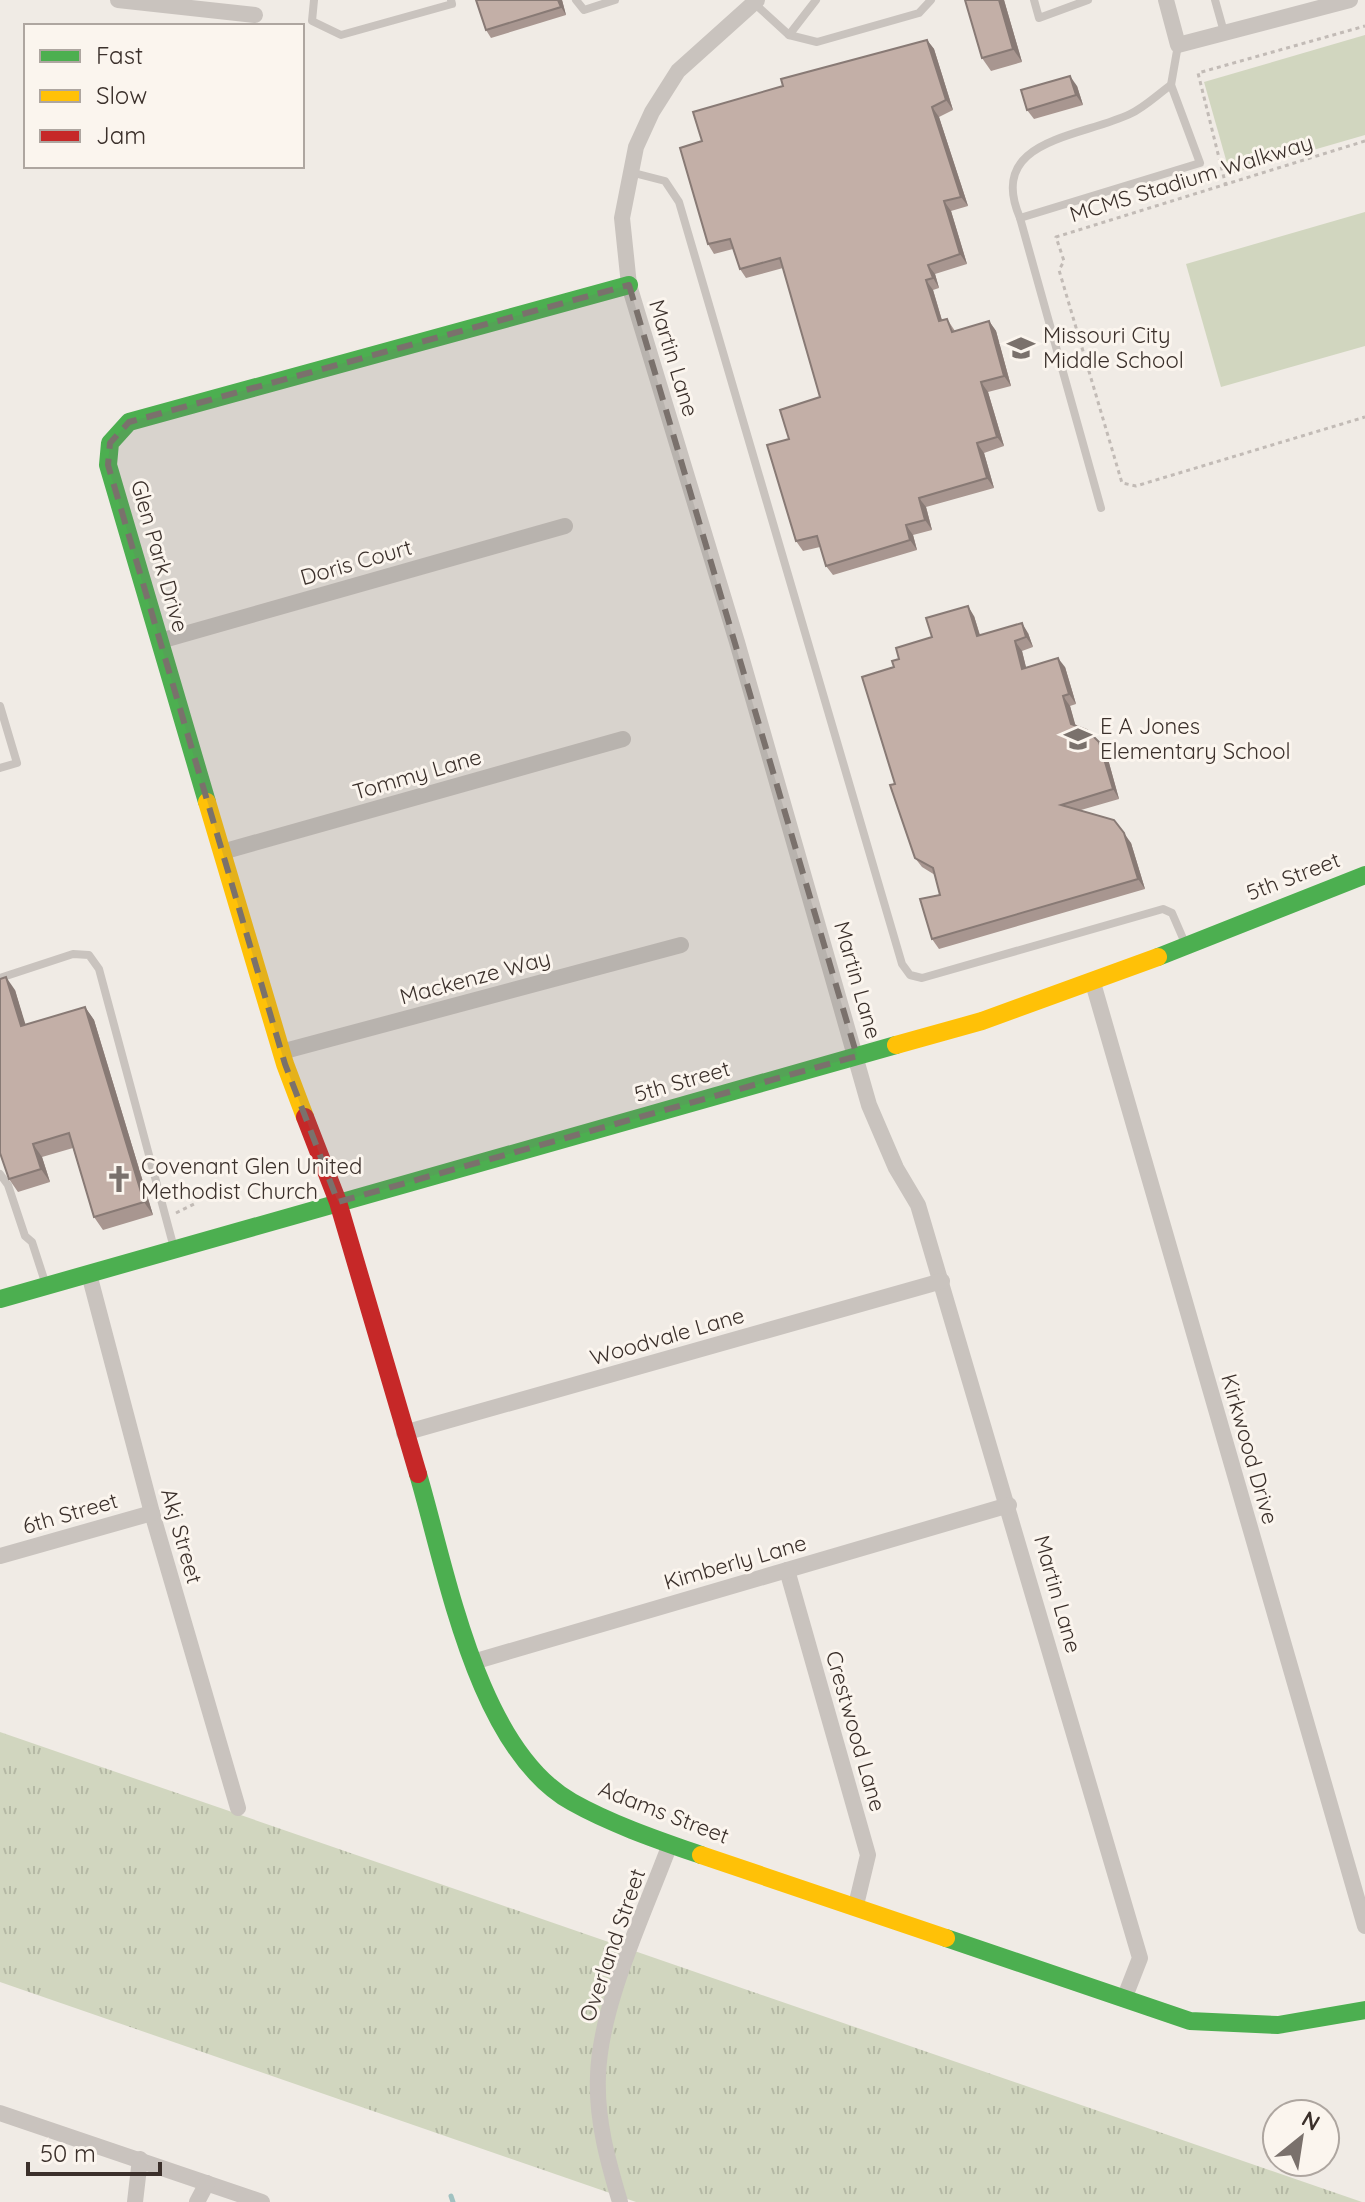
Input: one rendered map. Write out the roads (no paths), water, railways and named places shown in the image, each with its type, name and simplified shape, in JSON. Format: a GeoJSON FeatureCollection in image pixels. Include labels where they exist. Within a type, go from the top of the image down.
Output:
{"type":"FeatureCollection","features":[{"type":"Feature","properties":{"kind":"street"},"geometry":{"type":"LineString","coordinates":[[118,0],[255,15]]}},
{"type":"Feature","properties":{"kind":"street"},"geometry":{"type":"LineString","coordinates":[[1166,0],[1178,45],[1322,4],[1350,0]]}},
{"type":"Feature","properties":{"kind":"street","name":"Martin Lane"},"geometry":{"type":"LineString","coordinates":[[755,2],[678,71],[652,112],[636,147],[622,218],[629,285],[869,1105],[896,1168],[918,1205],[1009,1505],[1140,1958],[1124,1999]]}},
{"type":"Feature","properties":{"kind":"street","name":"Glen Park Drive"},"geometry":{"type":"LineString","coordinates":[[338,1202],[281,1052],[108,465],[110,443],[129,422],[629,285]]}},
{"type":"Feature","properties":{"kind":"street","name":"Doris Court"},"geometry":{"type":"LineString","coordinates":[[160,641],[565,526]]}},
{"type":"Feature","properties":{"kind":"street","name":"Tommy Lane"},"geometry":{"type":"LineString","coordinates":[[222,852],[623,739]]}},
{"type":"Feature","properties":{"kind":"street","name":"5th Street"},"geometry":{"type":"LineString","coordinates":[[0,1299],[982,1021],[1093,983],[1365,875]]}},
{"type":"Feature","properties":{"kind":"street","name":"Mackenze Way"},"geometry":{"type":"LineString","coordinates":[[281,1052],[681,945]]}},
{"type":"Feature","properties":{"kind":"street","name":"Kirkwood Drive"},"geometry":{"type":"LineString","coordinates":[[1093,983],[1365,1926]]}},
{"type":"Feature","properties":{"kind":"street","name":"Adams Street"},"geometry":{"type":"LineString","coordinates":[[338,1202],[404,1433],[490,1709],[533,1771],[570,1801],[670,1844],[1190,2021],[1257,2028],[1319,2022],[1365,2010]]}},
{"type":"Feature","properties":{"kind":"street","name":"Akj Street"},"geometry":{"type":"LineString","coordinates":[[89,1274],[152,1513],[238,1808]]}},
{"type":"Feature","properties":{"kind":"street","name":"Woodvale Lane"},"geometry":{"type":"LineString","coordinates":[[404,1433],[942,1281]]}},
{"type":"Feature","properties":{"kind":"street","name":"Kimberly Lane"},"geometry":{"type":"LineString","coordinates":[[473,1662],[1009,1505]]}},
{"type":"Feature","properties":{"kind":"street","name":"6th Street"},"geometry":{"type":"LineString","coordinates":[[0,1556],[152,1513]]}},
{"type":"Feature","properties":{"kind":"street","name":"Crestwood Lane"},"geometry":{"type":"LineString","coordinates":[[787,1570],[868,1855],[856,1905]]}},
{"type":"Feature","properties":{"kind":"street","name":"Overland Street"},"geometry":{"type":"LineString","coordinates":[[620,2202],[608,2160],[598,2075],[608,2014],[670,1844]]}},
{"type":"Feature","properties":{"kind":"street"},"geometry":{"type":"LineString","coordinates":[[0,2113],[262,2202]]}},
{"type":"Feature","properties":{"kind":"street"},"geometry":{"type":"LineString","coordinates":[[135,2202],[140,2159]]}},
{"type":"Feature","properties":{"kind":"street"},"geometry":{"type":"LineString","coordinates":[[197,2202],[207,2183]]}},
{"type":"Feature","properties":{"kind":"lane"},"geometry":{"type":"LineString","coordinates":[[314,0],[312,21],[341,35],[452,4],[451,0]]}},
{"type":"Feature","properties":{"kind":"lane"},"geometry":{"type":"LineString","coordinates":[[576,0],[584,10],[615,0]]}},
{"type":"Feature","properties":{"kind":"lane"},"geometry":{"type":"LineString","coordinates":[[789,35],[816,0]]}},
{"type":"Feature","properties":{"kind":"lane"},"geometry":{"type":"LineString","coordinates":[[755,2],[789,35],[817,42],[919,13],[931,0]]}},
{"type":"Feature","properties":{"kind":"lane"},"geometry":{"type":"LineString","coordinates":[[1034,0],[1039,18],[1088,0]]}},
{"type":"Feature","properties":{"kind":"lane"},"geometry":{"type":"LineString","coordinates":[[1215,0],[1224,33]]}},
{"type":"Feature","properties":{"kind":"lane"},"geometry":{"type":"LineString","coordinates":[[1020,218],[1200,163],[1171,85],[1178,45]]}},
{"type":"Feature","properties":{"kind":"lane"},"geometry":{"type":"LineString","coordinates":[[1101,508],[1020,218],[1011,196],[1017,165],[1035,149],[1132,113],[1171,85]]}},
{"type":"Feature","properties":{"kind":"lane"},"geometry":{"type":"LineString","coordinates":[[630,172],[665,181],[679,202],[902,964],[910,975],[922,978],[1163,909],[1172,913],[1185,945]]}},
{"type":"Feature","properties":{"kind":"lane"},"geometry":{"type":"LineString","coordinates":[[0,706],[17,763],[0,768]]}},
{"type":"Feature","properties":{"kind":"lane"},"geometry":{"type":"LineString","coordinates":[[0,978],[73,954],[89,955],[99,969],[174,1249]]}},
{"type":"Feature","properties":{"kind":"lane"},"geometry":{"type":"LineString","coordinates":[[0,1174],[8,1185],[25,1236],[32,1242],[47,1286]]}},
{"type":"Feature","properties":{"kind":"waterway"},"geometry":{"type":"LineString","coordinates":[[451,2196],[453,2202]]}},
{"type":"Feature","properties":{"kind":"place","name":"Missouri City Middle School"},"geometry":{"type":"Point","coordinates":[1021,348]}},
{"type":"Feature","properties":{"kind":"place","name":"E A Jones Elementary School"},"geometry":{"type":"Point","coordinates":[1078,739]}},
{"type":"Feature","properties":{"kind":"place","name":"Covenant Glen United Methodist Church"},"geometry":{"type":"Point","coordinates":[119,1179]}}]}
